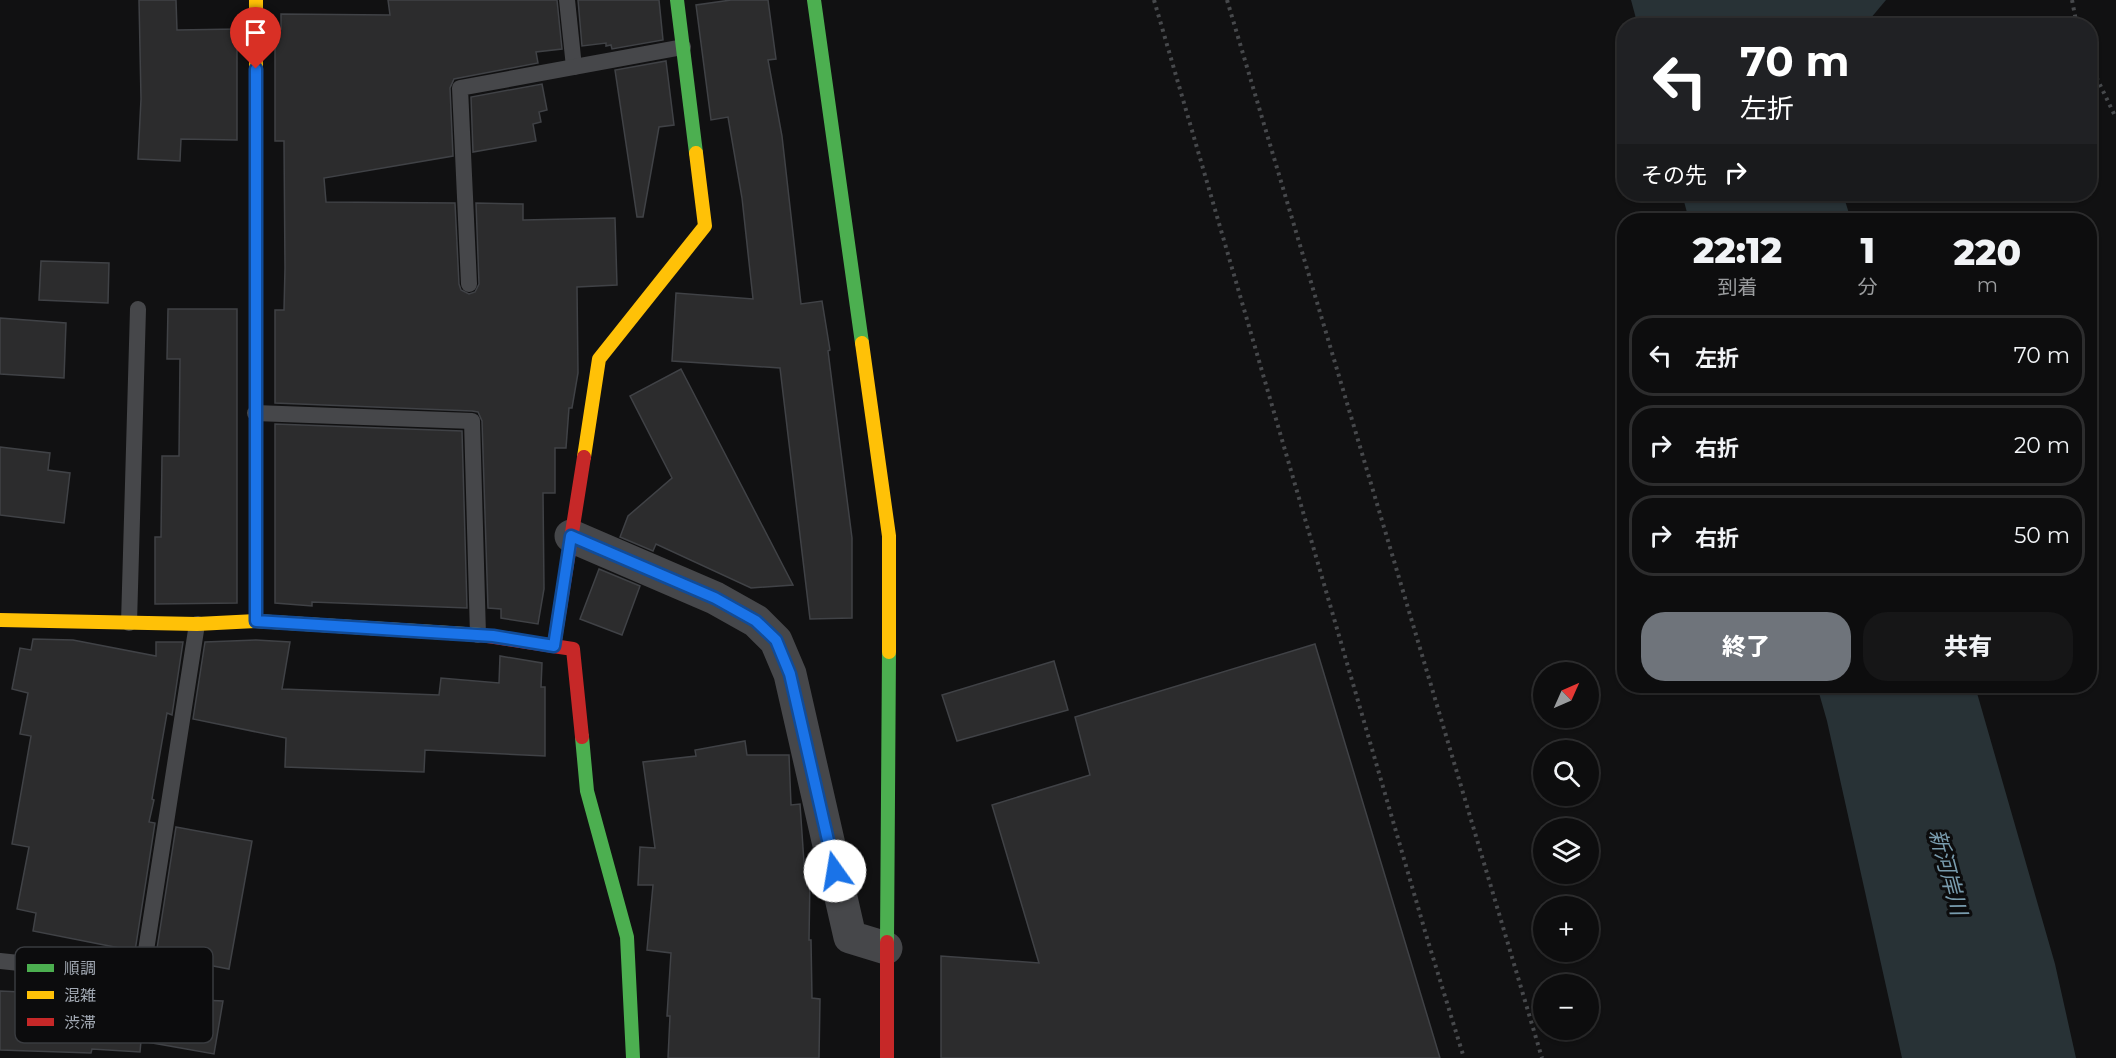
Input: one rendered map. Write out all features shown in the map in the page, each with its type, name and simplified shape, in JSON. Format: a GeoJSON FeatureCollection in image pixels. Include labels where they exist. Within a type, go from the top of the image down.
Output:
{"type":"FeatureCollection","features":[{"type":"Feature","properties":{"kind":"street"},"geometry":{"type":"LineString","coordinates":[[256,0],[256,621]]}},
{"type":"Feature","properties":{"kind":"street"},"geometry":{"type":"LineString","coordinates":[[554,646],[599,359],[705,226],[677,0]]}},
{"type":"Feature","properties":{"kind":"street"},"geometry":{"type":"LineString","coordinates":[[814,0],[889,536],[887,1058]]}},
{"type":"Feature","properties":{"kind":"street"},"geometry":{"type":"LineString","coordinates":[[571,536],[715,598],[756,621],[776,640],[790,674],[850,938],[886,948]]}},
{"type":"Feature","properties":{"kind":"street"},"geometry":{"type":"LineString","coordinates":[[0,620],[197,624],[256,621],[478,635],[573,649],[587,791],[627,937],[633,1058]]}},
{"type":"Feature","properties":{"kind":"lane"},"geometry":{"type":"LineString","coordinates":[[567,0],[574,67]]}},
{"type":"Feature","properties":{"kind":"lane"},"geometry":{"type":"LineString","coordinates":[[470,284],[460,88],[682,47]]}},
{"type":"Feature","properties":{"kind":"lane"},"geometry":{"type":"LineString","coordinates":[[129,623],[138,309]]}},
{"type":"Feature","properties":{"kind":"lane"},"geometry":{"type":"LineString","coordinates":[[255,413],[472,421],[478,635]]}},
{"type":"Feature","properties":{"kind":"lane"},"geometry":{"type":"LineString","coordinates":[[147,947],[197,624]]}},
{"type":"Feature","properties":{"kind":"lane"},"geometry":{"type":"LineString","coordinates":[[0,961],[15,963]]}},
{"type":"Feature","properties":{"kind":"path"},"geometry":{"type":"LineString","coordinates":[[1154,0],[1464,1058]]}},
{"type":"Feature","properties":{"kind":"path"},"geometry":{"type":"LineString","coordinates":[[1227,0],[1542,1058]]}},
{"type":"Feature","properties":{"kind":"path"},"geometry":{"type":"LineString","coordinates":[[2072,0],[2075,18]]}},
{"type":"Feature","properties":{"kind":"path"},"geometry":{"type":"LineString","coordinates":[[2097,79],[2116,118]]}},
{"type":"Feature","properties":{"kind":"water"},"geometry":{"type":"Polygon","coordinates":[[[1631,0],[1886,0],[1871,18],[1636,18],[1631,0]]]}},
{"type":"Feature","properties":{"kind":"water"},"geometry":{"type":"Polygon","coordinates":[[[1684,201],[1845,201],[1849,213],[1687,213],[1684,201]]]}},
{"type":"Feature","properties":{"kind":"water","name":"新河岸川"},"geometry":{"type":"Polygon","coordinates":[[[1819,693],[1977,693],[2055,964],[2076,1058],[1902,1058],[1819,693]]]}},
{"type":"Feature","properties":{"kind":"building"},"geometry":{"type":"Polygon","coordinates":[[[139,0],[176,0],[177,30],[237,29],[237,140],[181,139],[180,161],[138,159],[141,99],[139,0]]]}},
{"type":"Feature","properties":{"kind":"building"},"geometry":{"type":"Polygon","coordinates":[[[388,0],[557,0],[562,49],[536,52],[538,63],[454,79],[450,88],[453,156],[324,178],[326,202],[455,203],[459,284],[461,290],[469,294],[475,292],[479,284],[476,203],[523,204],[523,220],[615,218],[617,285],[577,287],[578,373],[572,408],[569,408],[566,448],[555,448],[555,493],[543,493],[544,589],[538,624],[501,618],[501,609],[488,608],[482,421],[478,412],[275,403],[275,310],[284,310],[285,268],[284,141],[275,141],[275,29],[281,29],[281,14],[390,15],[388,0]]]}},
{"type":"Feature","properties":{"kind":"building"},"geometry":{"type":"Polygon","coordinates":[[[578,0],[659,0],[663,40],[612,49],[611,45],[606,46],[606,43],[582,46],[578,0]]]}},
{"type":"Feature","properties":{"kind":"building"},"geometry":{"type":"Polygon","coordinates":[[[731,0],[768,0],[776,59],[768,60],[782,136],[801,304],[822,301],[830,350],[828,351],[852,538],[852,618],[810,619],[780,368],[672,361],[676,293],[753,299],[742,198],[728,117],[711,120],[696,5],[731,0]]]}},
{"type":"Feature","properties":{"kind":"building"},"geometry":{"type":"Polygon","coordinates":[[[666,61],[674,125],[659,127],[643,217],[637,217],[615,70],[666,61]]]}},
{"type":"Feature","properties":{"kind":"building"},"geometry":{"type":"Polygon","coordinates":[[[542,84],[547,110],[539,112],[541,122],[533,124],[536,141],[473,152],[471,97],[542,84]]]}},
{"type":"Feature","properties":{"kind":"building"},"geometry":{"type":"Polygon","coordinates":[[[41,261],[109,263],[108,303],[39,300],[41,261]]]}},
{"type":"Feature","properties":{"kind":"building"},"geometry":{"type":"Polygon","coordinates":[[[168,309],[237,309],[237,603],[155,604],[155,537],[161,537],[162,456],[179,456],[180,359],[167,359],[168,309]]]}},
{"type":"Feature","properties":{"kind":"building"},"geometry":{"type":"Polygon","coordinates":[[[0,318],[66,323],[64,378],[0,374],[0,318]]]}},
{"type":"Feature","properties":{"kind":"building"},"geometry":{"type":"Polygon","coordinates":[[[681,369],[793,585],[751,588],[656,544],[653,551],[620,537],[628,516],[672,478],[630,396],[681,369]]]}},
{"type":"Feature","properties":{"kind":"building"},"geometry":{"type":"Polygon","coordinates":[[[275,424],[462,431],[467,608],[312,602],[312,606],[275,603],[275,424]]]}},
{"type":"Feature","properties":{"kind":"building"},"geometry":{"type":"Polygon","coordinates":[[[0,447],[50,453],[48,470],[70,473],[64,523],[0,515],[0,447]]]}},
{"type":"Feature","properties":{"kind":"building"},"geometry":{"type":"Polygon","coordinates":[[[599,569],[640,586],[622,635],[580,619],[599,569]]]}},
{"type":"Feature","properties":{"kind":"building"},"geometry":{"type":"Polygon","coordinates":[[[33,639],[73,640],[156,656],[156,642],[183,642],[172,715],[167,713],[152,799],[154,800],[149,822],[155,823],[136,947],[115,947],[33,931],[36,913],[17,909],[29,847],[12,844],[31,736],[20,734],[28,693],[12,689],[20,648],[31,650],[33,639]]]}},
{"type":"Feature","properties":{"kind":"building"},"geometry":{"type":"Polygon","coordinates":[[[256,640],[290,642],[282,689],[439,695],[441,678],[499,683],[500,656],[542,663],[541,687],[545,687],[545,756],[425,750],[424,772],[285,767],[286,738],[193,719],[205,642],[256,640]]]}},
{"type":"Feature","properties":{"kind":"building"},"geometry":{"type":"Polygon","coordinates":[[[1315,644],[1440,1058],[941,1058],[941,956],[1039,963],[992,805],[1090,775],[1075,717],[1315,644]]]}},
{"type":"Feature","properties":{"kind":"building"},"geometry":{"type":"Polygon","coordinates":[[[1054,661],[1068,710],[957,741],[942,695],[1054,661]]]}},
{"type":"Feature","properties":{"kind":"building"},"geometry":{"type":"Polygon","coordinates":[[[745,741],[747,755],[789,755],[791,805],[800,804],[805,877],[810,877],[809,940],[811,940],[812,998],[820,999],[819,1058],[668,1058],[670,1016],[667,1016],[671,953],[647,950],[653,885],[638,885],[640,847],[655,848],[643,762],[696,756],[695,750],[745,741]]]}},
{"type":"Feature","properties":{"kind":"building"},"geometry":{"type":"Polygon","coordinates":[[[176,827],[252,841],[229,969],[213,966],[213,947],[157,947],[176,827]]]}},
{"type":"Feature","properties":{"kind":"building"},"geometry":{"type":"Polygon","coordinates":[[[0,991],[15,992],[15,1043],[141,1043],[140,1052],[92,1049],[91,1053],[0,1050],[0,991]]]}},
{"type":"Feature","properties":{"kind":"building"},"geometry":{"type":"Polygon","coordinates":[[[213,1001],[223,1001],[214,1054],[152,1043],[213,1043],[213,1001]]]}},
{"type":"Feature","properties":{"kind":"traffic: fast"},"geometry":{"type":"LineString","coordinates":[[677,0],[696,153]]}},
{"type":"Feature","properties":{"kind":"traffic: fast"},"geometry":{"type":"LineString","coordinates":[[814,0],[862,343]]}},
{"type":"Feature","properties":{"kind":"traffic: fast"},"geometry":{"type":"LineString","coordinates":[[256,236],[256,621]]}},
{"type":"Feature","properties":{"kind":"traffic: fast"},"geometry":{"type":"LineString","coordinates":[[887,942],[889,652]]}},
{"type":"Feature","properties":{"kind":"traffic: fast"},"geometry":{"type":"LineString","coordinates":[[582,737],[587,791],[627,937],[633,1058]]}},
{"type":"Feature","properties":{"kind":"traffic: slow"},"geometry":{"type":"LineString","coordinates":[[256,0],[256,236]]}},
{"type":"Feature","properties":{"kind":"traffic: slow"},"geometry":{"type":"LineString","coordinates":[[584,457],[599,359],[705,226],[696,153]]}},
{"type":"Feature","properties":{"kind":"traffic: slow"},"geometry":{"type":"LineString","coordinates":[[862,343],[889,536],[889,652]]}},
{"type":"Feature","properties":{"kind":"traffic: slow"},"geometry":{"type":"LineString","coordinates":[[0,620],[197,624],[256,621],[481,635]]}},
{"type":"Feature","properties":{"kind":"traffic: jam"},"geometry":{"type":"LineString","coordinates":[[554,646],[584,457]]}},
{"type":"Feature","properties":{"kind":"traffic: jam"},"geometry":{"type":"LineString","coordinates":[[481,635],[573,649],[582,737]]}},
{"type":"Feature","properties":{"kind":"traffic: jam"},"geometry":{"type":"LineString","coordinates":[[887,942],[887,1058]]}},
{"type":"Feature","properties":{"kind":"route"},"geometry":{"type":"LineString","coordinates":[[256,69],[256,621],[493,636],[554,646],[571,536],[715,598],[756,621],[776,640],[790,674],[835,871]]}}]}
